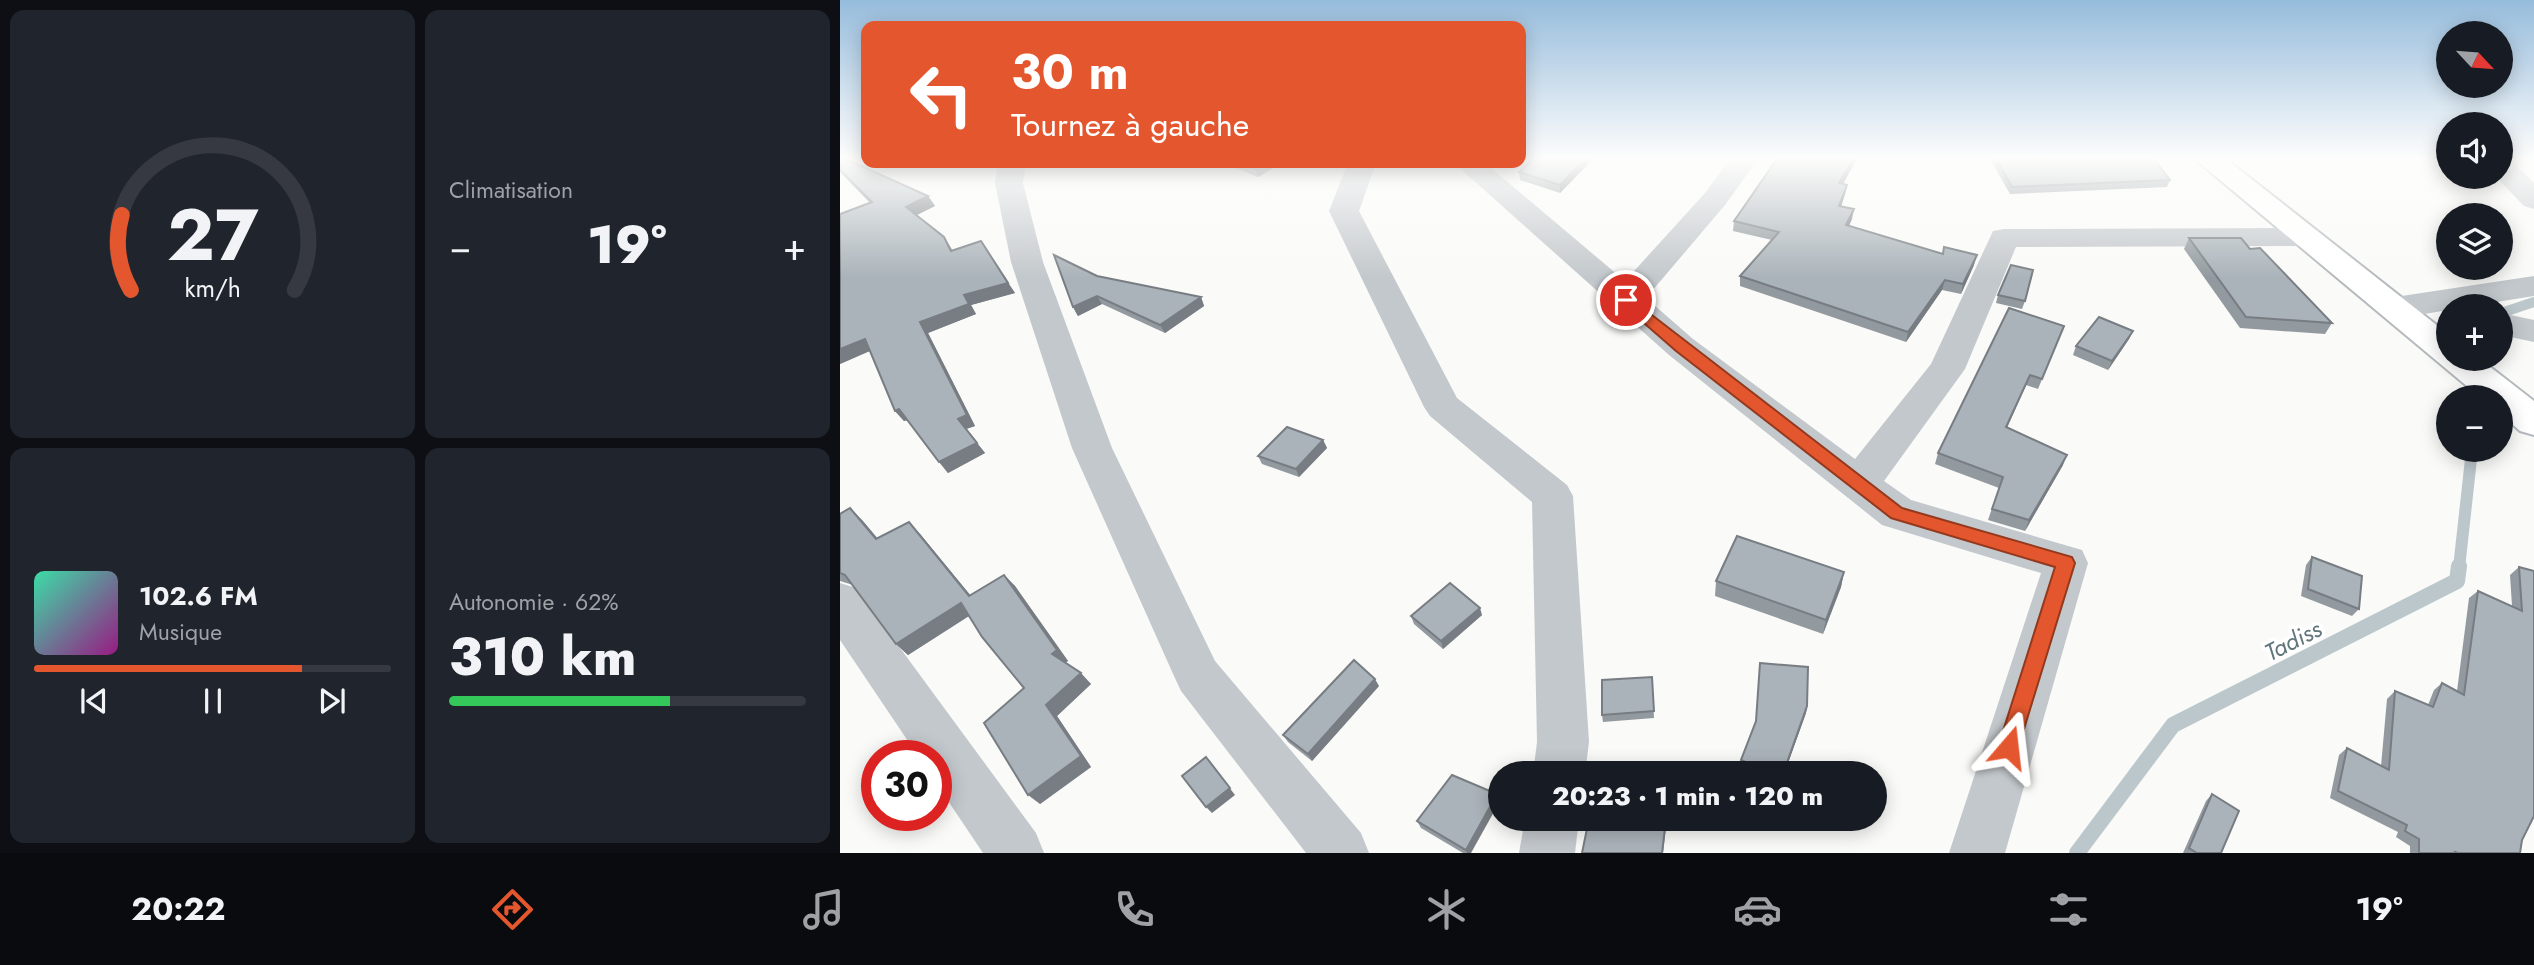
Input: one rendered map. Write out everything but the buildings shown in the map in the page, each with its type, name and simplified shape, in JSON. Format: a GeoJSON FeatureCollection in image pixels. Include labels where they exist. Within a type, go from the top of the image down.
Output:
{"type":"FeatureCollection","features":[{"type":"Feature","properties":{"kind":"main road"},"geometry":{"type":"LineString","coordinates":[[2259,199],[2401,307],[2436,341]]}},
{"type":"Feature","properties":{"kind":"main road"},"geometry":{"type":"LineString","coordinates":[[2472,371],[2534,422]]}},
{"type":"Feature","properties":{"kind":"street"},"geometry":{"type":"LineString","coordinates":[[1013,199],[1027,262],[1091,448],[1198,676],[1341,853]]}},
{"type":"Feature","properties":{"kind":"street"},"geometry":{"type":"LineString","coordinates":[[1349,199],[1344,211],[1443,407],[1552,496],[1563,742],[1561,761]]}},
{"type":"Feature","properties":{"kind":"street"},"geometry":{"type":"LineString","coordinates":[[1509,199],[1681,347],[1897,513],[2066,563],[1977,853]]}},
{"type":"Feature","properties":{"kind":"street"},"geometry":{"type":"LineString","coordinates":[[1626,300],[1716,199]]}},
{"type":"Feature","properties":{"kind":"street"},"geometry":{"type":"LineString","coordinates":[[1859,484],[1947,369],[2004,238],[2307,237]]}},
{"type":"Feature","properties":{"kind":"street"},"geometry":{"type":"LineString","coordinates":[[2401,307],[2534,286]]}},
{"type":"Feature","properties":{"kind":"street"},"geometry":{"type":"LineString","coordinates":[[2401,307],[2436,312]]}},
{"type":"Feature","properties":{"kind":"street"},"geometry":{"type":"LineString","coordinates":[[2513,327],[2534,331]]}},
{"type":"Feature","properties":{"kind":"street"},"geometry":{"type":"LineString","coordinates":[[840,602],[856,651],[1016,853]]}},
{"type":"Feature","properties":{"kind":"street"},"geometry":{"type":"LineString","coordinates":[[1547,853],[1550,831]]}},
{"type":"Feature","properties":{"kind":"waterway","name":"Tadiss"},"geometry":{"type":"LineString","coordinates":[[2513,309],[2534,302]]}},
{"type":"Feature","properties":{"kind":"waterway","name":"Tadiss"},"geometry":{"type":"LineString","coordinates":[[2480,371],[2481,385]]}},
{"type":"Feature","properties":{"kind":"waterway","name":"Tadiss"},"geometry":{"type":"LineString","coordinates":[[2459,568],[2471,462]]}},
{"type":"Feature","properties":{"kind":"waterway","name":"Tadiss"},"geometry":{"type":"LineString","coordinates":[[2077,853],[2173,725],[2457,581],[2459,566]]}},
{"type":"Feature","properties":{"kind":"route"},"geometry":{"type":"LineString","coordinates":[[1626,300],[1681,347],[1897,513],[2066,563],[2009,747]]}}]}
